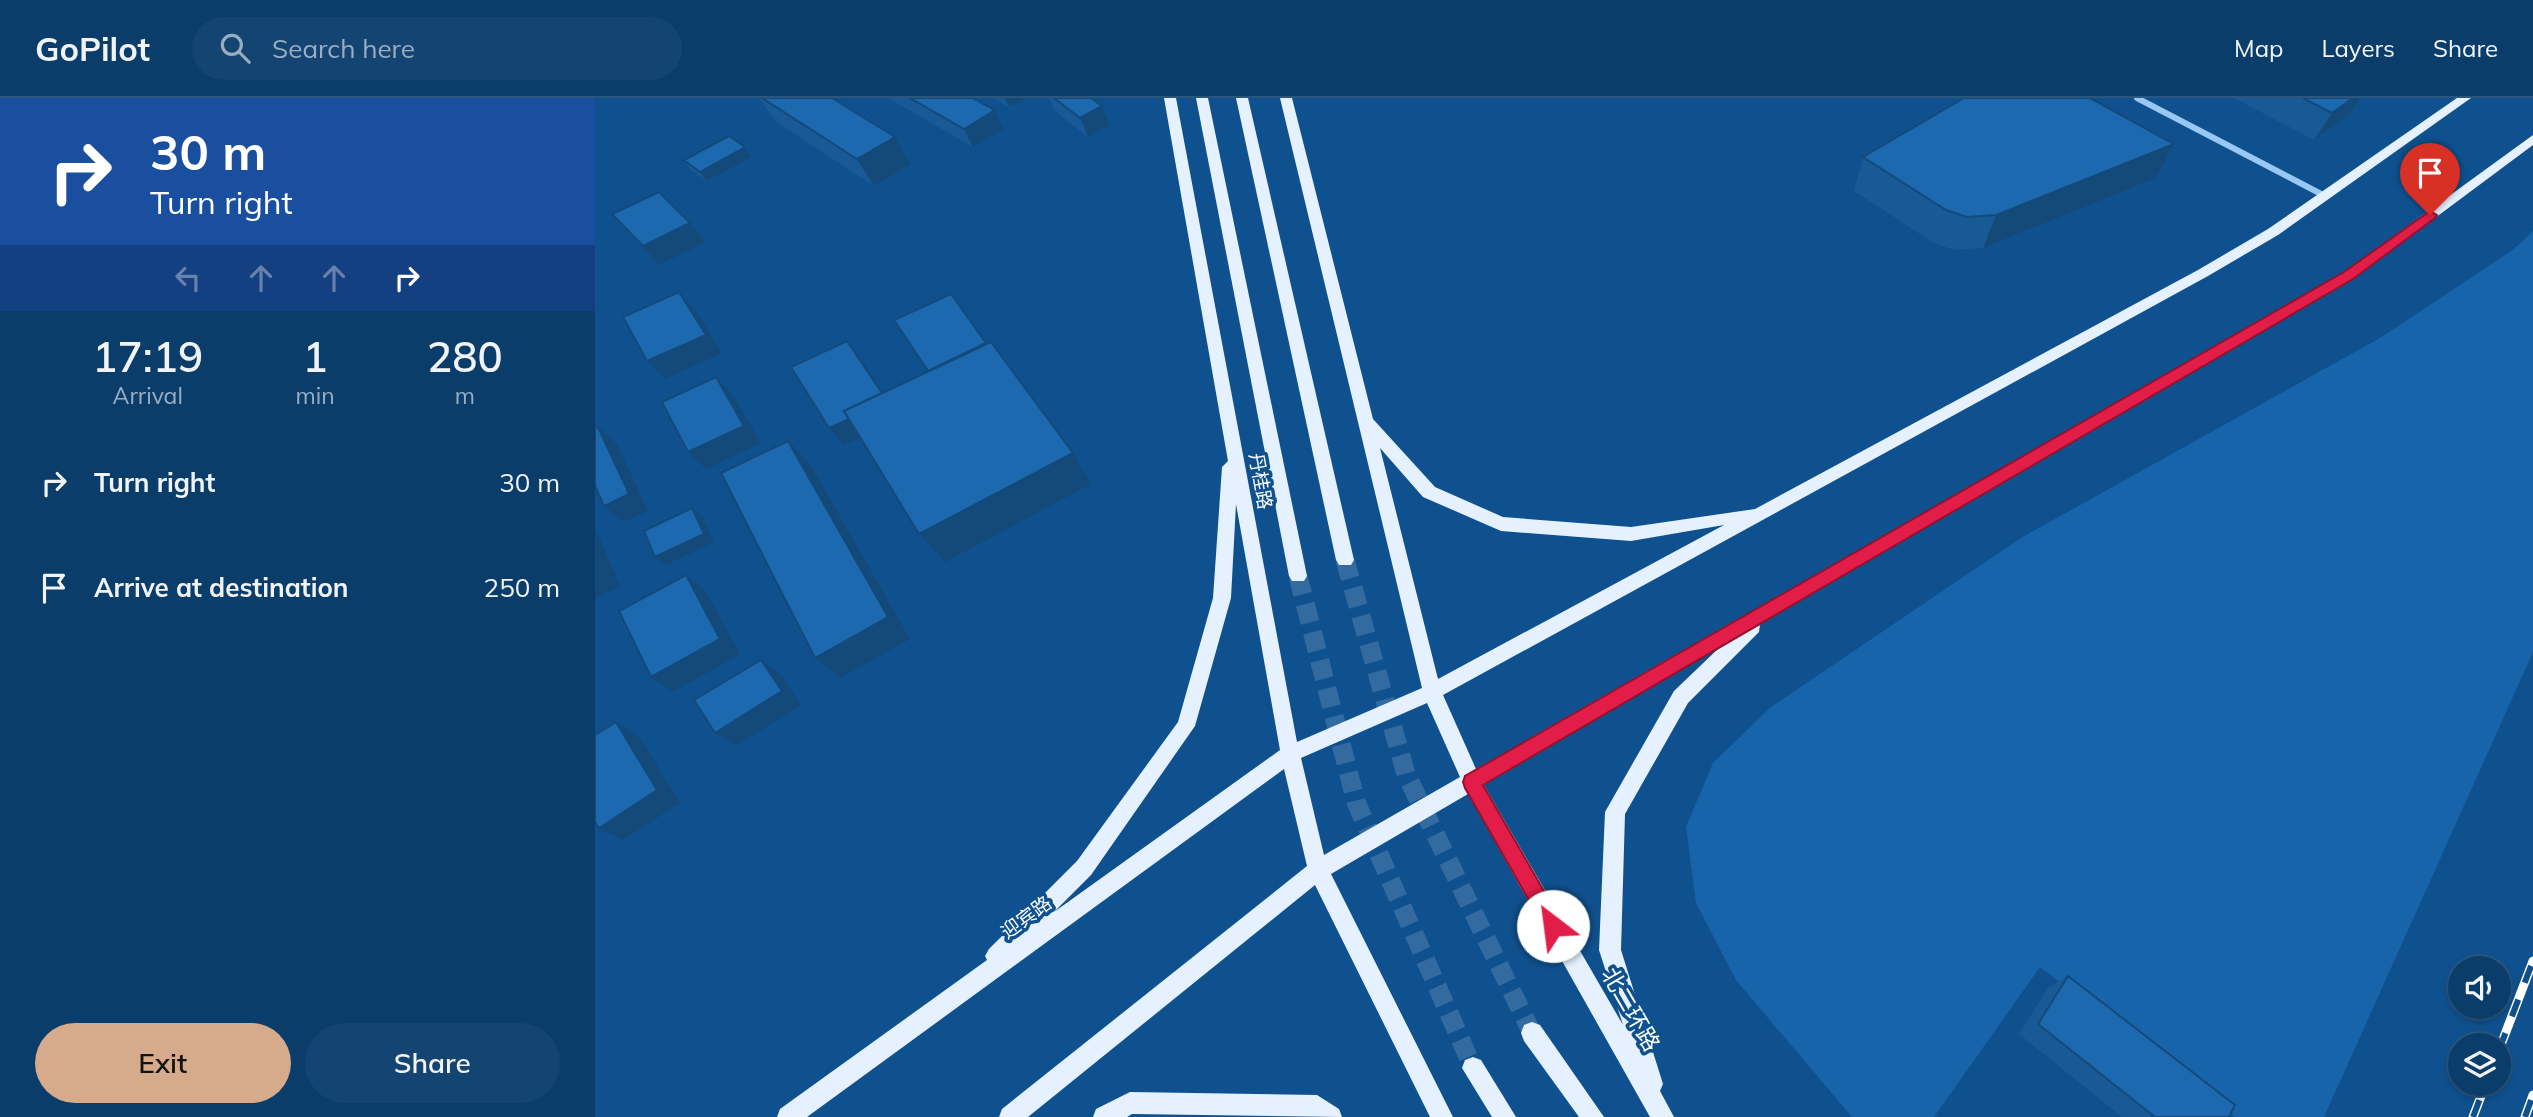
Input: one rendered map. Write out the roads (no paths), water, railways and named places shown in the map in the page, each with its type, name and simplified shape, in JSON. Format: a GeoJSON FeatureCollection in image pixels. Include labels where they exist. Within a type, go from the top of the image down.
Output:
{"type":"FeatureCollection","features":[{"type":"Feature","properties":{"kind":"main road","name":"丹桂路"},"geometry":{"type":"LineString","coordinates":[[1170,98],[1290,754],[1318,870]]}},
{"type":"Feature","properties":{"kind":"main road"},"geometry":{"type":"LineString","coordinates":[[1202,98],[1299,576]]}},
{"type":"Feature","properties":{"kind":"main road"},"geometry":{"type":"LineString","coordinates":[[1242,98],[1345,561]]}},
{"type":"Feature","properties":{"kind":"main road"},"geometry":{"type":"LineString","coordinates":[[1286,98],[1432,692],[1472,782]]}},
{"type":"Feature","properties":{"kind":"main road","name":"迎宾路"},"geometry":{"type":"LineString","coordinates":[[788,1117],[1290,754],[1432,692],[2203,273],[2273,232],[2465,98]]}},
{"type":"Feature","properties":{"kind":"main road"},"geometry":{"type":"LineString","coordinates":[[1010,1117],[1318,870],[2348,275],[2533,139]]}},
{"type":"Feature","properties":{"kind":"main road"},"geometry":{"type":"LineString","coordinates":[[1366,421],[1429,492],[1501,524],[1631,534],[1764,512]]}},
{"type":"Feature","properties":{"kind":"main road"},"geometry":{"type":"LineString","coordinates":[[959,994],[1084,868],[1186,726],[1222,598],[1232,439]]}},
{"type":"Feature","properties":{"kind":"main road"},"geometry":{"type":"LineString","coordinates":[[1663,1117],[1610,950],[1615,812],[1682,697],[1771,610]]}},
{"type":"Feature","properties":{"kind":"main road","name":"北二环路"},"geometry":{"type":"LineString","coordinates":[[1472,782],[1663,1117]]}},
{"type":"Feature","properties":{"kind":"main road"},"geometry":{"type":"LineString","coordinates":[[1318,870],[1442,1117]]}},
{"type":"Feature","properties":{"kind":"main road"},"geometry":{"type":"LineString","coordinates":[[1532,1033],[1594,1117]]}},
{"type":"Feature","properties":{"kind":"main road"},"geometry":{"type":"LineString","coordinates":[[1473,1068],[1505,1117]]}},
{"type":"Feature","properties":{"kind":"main road"},"geometry":{"type":"LineString","coordinates":[[1104,1117],[1131,1103],[1317,1106],[1331,1117]]}},
{"type":"Feature","properties":{"kind":"street"},"geometry":{"type":"LineString","coordinates":[[2137,98],[2325,196]]}},
{"type":"Feature","properties":{"kind":"tunnel"},"geometry":{"type":"LineString","coordinates":[[1345,560],[1406,774],[1532,1033]]}},
{"type":"Feature","properties":{"kind":"tunnel"},"geometry":{"type":"LineString","coordinates":[[1298,576],[1356,802],[1473,1068]]}},
{"type":"Feature","properties":{"kind":"railway"},"geometry":{"type":"LineString","coordinates":[[2505,1033],[2533,961]]}},
{"type":"Feature","properties":{"kind":"railway"},"geometry":{"type":"LineString","coordinates":[[2525,1117],[2533,1095]]}},
{"type":"Feature","properties":{"kind":"railway"},"geometry":{"type":"LineString","coordinates":[[2473,1117],[2481,1096]]}}]}
